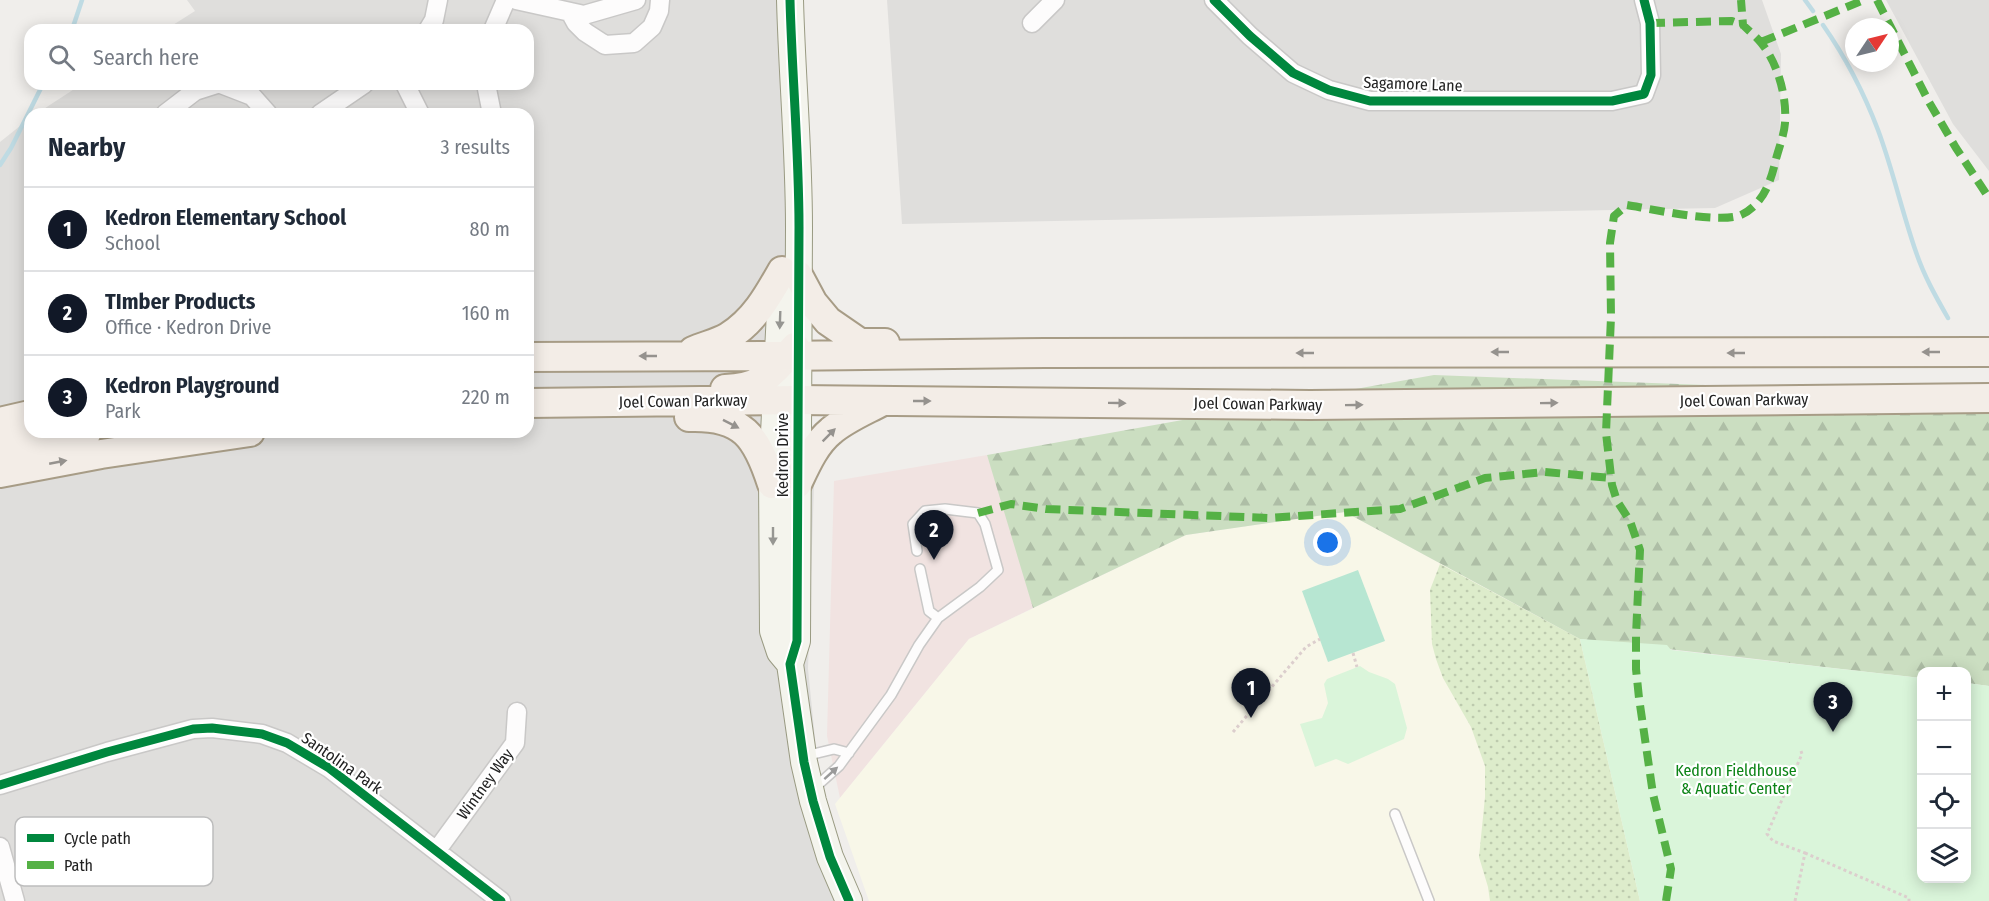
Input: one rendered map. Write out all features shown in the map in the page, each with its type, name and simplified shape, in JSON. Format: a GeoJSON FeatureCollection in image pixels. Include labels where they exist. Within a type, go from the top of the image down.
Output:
{"type":"FeatureCollection","features":[{"type":"Feature","properties":{"kind":"main road"},"geometry":{"type":"LineString","coordinates":[[679,356],[728,337],[750,320],[790,273],[828,321],[860,343],[999,342],[1044,353]]}},
{"type":"Feature","properties":{"kind":"main road","name":"Joel Cowan Parkway"},"geometry":{"type":"LineString","coordinates":[[534,403],[1044,353],[1989,352]]}},
{"type":"Feature","properties":{"kind":"main road"},"geometry":{"type":"LineString","coordinates":[[534,394],[635,389],[741,388],[766,379],[786,378],[836,369],[990,369],[1030,366],[1078,353]]}},
{"type":"Feature","properties":{"kind":"main road","name":"Joel Cowan Parkway"},"geometry":{"type":"LineString","coordinates":[[534,357],[679,356],[885,400],[1310,405],[1989,398]]}},
{"type":"Feature","properties":{"kind":"main road"},"geometry":{"type":"LineString","coordinates":[[534,418],[621,419],[709,416],[734,423],[754,441],[785,484],[830,431],[885,400]]}},
{"type":"Feature","properties":{"kind":"main road"},"geometry":{"type":"LineString","coordinates":[[0,422],[24,416]]}},
{"type":"Feature","properties":{"kind":"main road"},"geometry":{"type":"LineString","coordinates":[[0,449],[56,438]]}},
{"type":"Feature","properties":{"kind":"main road"},"geometry":{"type":"LineString","coordinates":[[0,473],[101,454],[209,438]]}},
{"type":"Feature","properties":{"kind":"street"},"geometry":{"type":"LineString","coordinates":[[432,24],[438,0]]}},
{"type":"Feature","properties":{"kind":"street"},"geometry":{"type":"LineString","coordinates":[[496,24],[506,0]]}},
{"type":"Feature","properties":{"kind":"street"},"geometry":{"type":"LineString","coordinates":[[516,0],[538,2],[584,15],[636,0]]}},
{"type":"Feature","properties":{"kind":"street"},"geometry":{"type":"LineString","coordinates":[[570,12],[585,32],[605,45],[634,43],[652,27],[659,11],[660,0]]}},
{"type":"Feature","properties":{"kind":"street","name":"Kedron Drive"},"geometry":{"type":"LineString","coordinates":[[790,0],[790,273],[785,484],[797,641],[790,664],[803,756],[811,791],[830,857],[849,901]]}},
{"type":"Feature","properties":{"kind":"street"},"geometry":{"type":"LineString","coordinates":[[1032,23],[1055,0]]}},
{"type":"Feature","properties":{"kind":"street","name":"Sagamore Lane"},"geometry":{"type":"LineString","coordinates":[[1214,0],[1250,36],[1293,72],[1329,90],[1370,101],[1612,101],[1644,94],[1651,75],[1650,23],[1644,0]]}},
{"type":"Feature","properties":{"kind":"street"},"geometry":{"type":"LineString","coordinates":[[173,108],[201,90]]}},
{"type":"Feature","properties":{"kind":"street"},"geometry":{"type":"LineString","coordinates":[[236,90],[252,96],[262,108]]}},
{"type":"Feature","properties":{"kind":"street"},"geometry":{"type":"LineString","coordinates":[[329,108],[355,90]]}},
{"type":"Feature","properties":{"kind":"street"},"geometry":{"type":"LineString","coordinates":[[408,90],[417,108]]}},
{"type":"Feature","properties":{"kind":"street"},"geometry":{"type":"LineString","coordinates":[[487,90],[491,108]]}},
{"type":"Feature","properties":{"kind":"street","name":"Wintney Way"},"geometry":{"type":"LineString","coordinates":[[437,850],[515,742],[517,712]]}},
{"type":"Feature","properties":{"kind":"street","name":"Santolina Park"},"geometry":{"type":"LineString","coordinates":[[0,785],[107,752],[193,729],[212,728],[262,734],[287,743],[329,768],[501,901]]}},
{"type":"Feature","properties":{"kind":"street"},"geometry":{"type":"LineString","coordinates":[[0,847],[15,901]]}},
{"type":"Feature","properties":{"kind":"lane"},"geometry":{"type":"LineString","coordinates":[[811,791],[839,766],[849,753],[891,695],[938,618],[980,587],[998,570],[986,524],[978,513],[945,509],[925,511],[913,524],[917,551]]}},
{"type":"Feature","properties":{"kind":"lane"},"geometry":{"type":"LineString","coordinates":[[920,569],[929,611],[938,618]]}},
{"type":"Feature","properties":{"kind":"lane"},"geometry":{"type":"LineString","coordinates":[[803,756],[834,749],[849,753]]}},
{"type":"Feature","properties":{"kind":"lane"},"geometry":{"type":"LineString","coordinates":[[1395,814],[1429,901]]}},
{"type":"Feature","properties":{"kind":"path"},"geometry":{"type":"LineString","coordinates":[[1233,732],[1306,647],[1320,639]]}},
{"type":"Feature","properties":{"kind":"path"},"geometry":{"type":"LineString","coordinates":[[1353,653],[1357,667]]}},
{"type":"Feature","properties":{"kind":"path"},"geometry":{"type":"LineString","coordinates":[[1800,748],[1802,754],[1767,834],[1773,841],[1909,898],[1909,901]]}},
{"type":"Feature","properties":{"kind":"path"},"geometry":{"type":"LineString","coordinates":[[1795,901],[1804,854]]}},
{"type":"Feature","properties":{"kind":"shaded area"},"geometry":{"type":"Polygon","coordinates":[[[187,0],[802,0],[806,383],[814,485],[808,669],[823,818],[846,901],[0,901],[0,142],[24,123],[24,438],[534,438],[534,108],[45,108],[73,90],[534,90],[534,24],[174,24],[195,11],[187,0]]]}},
{"type":"Feature","properties":{"kind":"shaded area"},"geometry":{"type":"Polygon","coordinates":[[[887,0],[1762,0],[1781,54],[1779,180],[1715,208],[902,224],[887,0]]]}},
{"type":"Feature","properties":{"kind":"shaded area"},"geometry":{"type":"Polygon","coordinates":[[[1886,0],[1989,0],[1989,171],[1953,124],[1899,24],[1899,18],[1896,18],[1886,0]]]}},
{"type":"Feature","properties":{"kind":"shaded area"},"geometry":{"type":"Polygon","coordinates":[[[987,455],[1030,584],[1033,608],[969,639],[840,798],[827,736],[834,481],[987,455]]]}},
{"type":"Feature","properties":{"kind":"shaded area"},"geometry":{"type":"Polygon","coordinates":[[[1345,512],[1580,639],[1640,901],[869,901],[835,804],[969,639],[1186,535],[1345,512]]]}},
{"type":"Feature","properties":{"kind":"green space"},"geometry":{"type":"Polygon","coordinates":[[[1434,375],[1838,390],[1989,386],[1989,686],[1971,684],[1971,667],[1917,667],[1917,678],[1580,639],[1345,512],[1186,535],[1033,608],[987,455],[1434,375]]]}},
{"type":"Feature","properties":{"kind":"green space"},"geometry":{"type":"Polygon","coordinates":[[[1440,564],[1580,639],[1640,901],[1490,901],[1479,857],[1485,797],[1485,766],[1471,727],[1443,678],[1432,644],[1430,590],[1440,564]]]}},
{"type":"Feature","properties":{"kind":"green space"},"geometry":{"type":"Polygon","coordinates":[[[1358,570],[1385,641],[1328,662],[1302,591],[1358,570]]]}},
{"type":"Feature","properties":{"kind":"green space","name":"Kedron Fieldhouse & Aquatic Center"},"geometry":{"type":"Polygon","coordinates":[[[1580,639],[1667,645],[1671,650],[1917,678],[1917,883],[1971,883],[1971,684],[1989,686],[1989,901],[1640,901],[1580,639]]]}},
{"type":"Feature","properties":{"kind":"green space"},"geometry":{"type":"Polygon","coordinates":[[[1360,666],[1395,684],[1407,728],[1404,739],[1348,764],[1336,759],[1315,767],[1300,724],[1322,718],[1328,703],[1324,684],[1327,679],[1360,666]]]}},
{"type":"Feature","properties":{"kind":"waterway"},"geometry":{"type":"LineString","coordinates":[[74,24],[82,0]]}},
{"type":"Feature","properties":{"kind":"waterway"},"geometry":{"type":"LineString","coordinates":[[1805,0],[1813,11]]}},
{"type":"Feature","properties":{"kind":"waterway"},"geometry":{"type":"LineString","coordinates":[[1823,25],[1847,63],[1873,116],[1919,261],[1948,318]]}},
{"type":"Feature","properties":{"kind":"waterway"},"geometry":{"type":"LineString","coordinates":[[31,108],[40,90]]}},
{"type":"Feature","properties":{"kind":"waterway"},"geometry":{"type":"LineString","coordinates":[[0,165],[24,122]]}},
{"type":"Feature","properties":{"kind":"marked path"},"geometry":{"type":"LineString","coordinates":[[1666,901],[1671,869],[1653,794],[1636,669],[1640,550],[1630,521],[1617,501],[1612,485],[1606,433],[1611,317],[1610,243],[1614,216],[1627,205],[1702,217],[1731,217],[1748,211],[1764,193],[1771,179],[1783,133],[1784,102],[1773,61],[1760,41],[1743,25],[1741,0]]}},
{"type":"Feature","properties":{"kind":"marked path"},"geometry":{"type":"LineString","coordinates":[[1761,42],[1864,0]]}},
{"type":"Feature","properties":{"kind":"marked path"},"geometry":{"type":"LineString","coordinates":[[1877,0],[1929,102],[1989,198]]}},
{"type":"Feature","properties":{"kind":"marked path"},"geometry":{"type":"LineString","coordinates":[[1650,23],[1732,21],[1743,25]]}},
{"type":"Feature","properties":{"kind":"marked path"},"geometry":{"type":"LineString","coordinates":[[978,513],[1011,504],[1046,509],[1268,518],[1400,509],[1485,478],[1545,472],[1611,478]]}},
{"type":"Feature","properties":{"kind":"cycle path"},"geometry":{"type":"LineString","coordinates":[[790,0],[799,227],[797,641],[790,664],[804,762],[813,801],[830,857],[849,901]]}},
{"type":"Feature","properties":{"kind":"cycle path"},"geometry":{"type":"LineString","coordinates":[[1214,0],[1250,36],[1293,73],[1329,90],[1370,101],[1612,101],[1644,94],[1651,75],[1650,23],[1644,0]]}},
{"type":"Feature","properties":{"kind":"cycle path"},"geometry":{"type":"LineString","coordinates":[[0,785],[107,752],[193,729],[212,728],[262,734],[287,743],[329,768],[501,901]]}},
{"type":"Feature","properties":{"kind":"place","name":"TImber Products"},"geometry":{"type":"Point","coordinates":[934,560]}},
{"type":"Feature","properties":{"kind":"place","name":"Kedron Elementary School"},"geometry":{"type":"Point","coordinates":[1251,718]}},
{"type":"Feature","properties":{"kind":"place","name":"Kedron Playground"},"geometry":{"type":"Point","coordinates":[1833,732]}}]}
